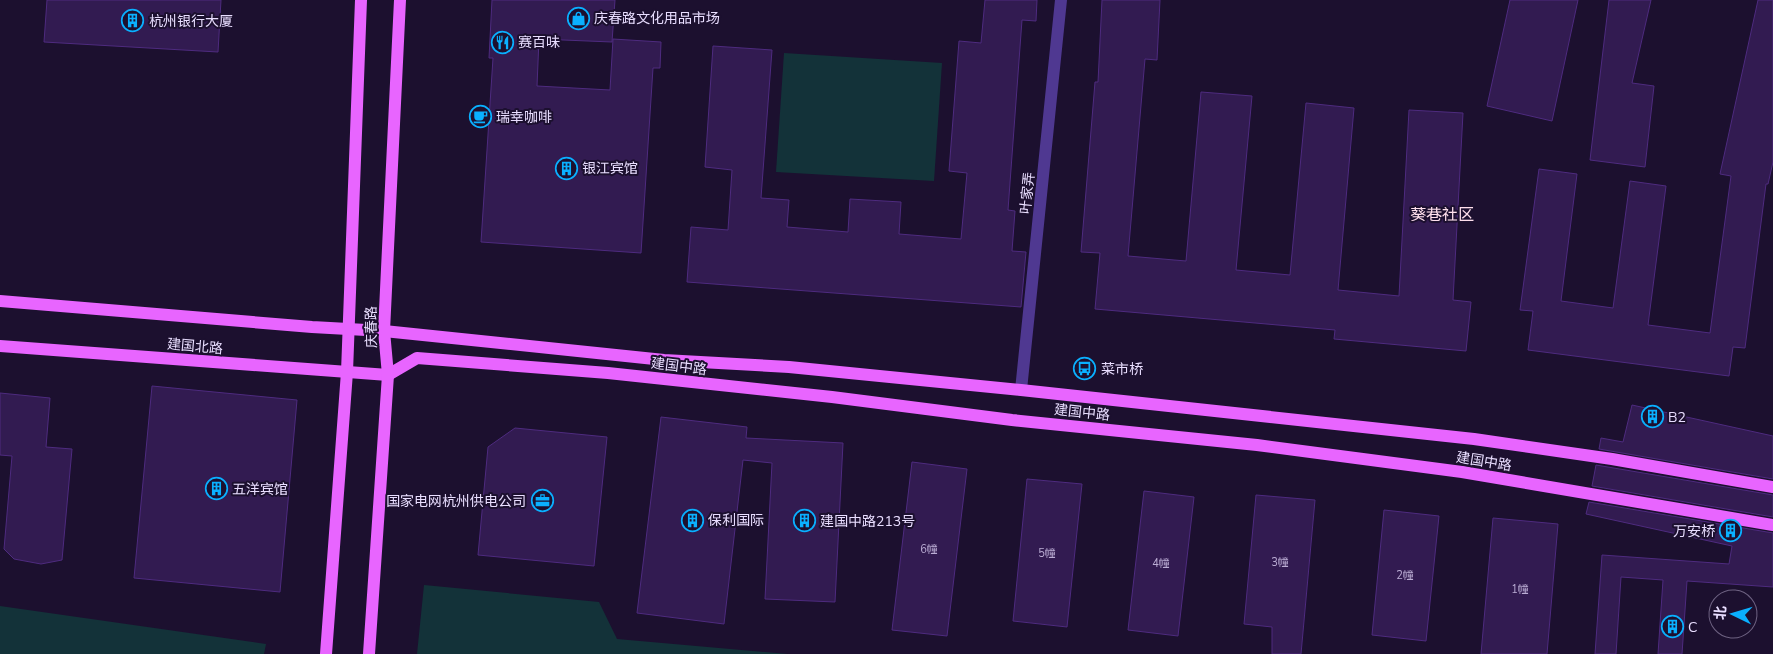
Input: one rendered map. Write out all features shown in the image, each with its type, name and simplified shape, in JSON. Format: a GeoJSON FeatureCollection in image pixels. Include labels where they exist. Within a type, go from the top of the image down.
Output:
{"type":"FeatureCollection","features":[{"type":"Feature","properties":{"kind":"main road","name":"庆春路"},"geometry":{"type":"LineString","coordinates":[[326,654],[347,372],[361,0]]}},
{"type":"Feature","properties":{"kind":"main road","name":"庆春路"},"geometry":{"type":"LineString","coordinates":[[369,654],[388,375],[384,331],[400,0]]}},
{"type":"Feature","properties":{"kind":"main road","name":"建国北路"},"geometry":{"type":"LineString","coordinates":[[0,301],[349,330],[384,331]]}},
{"type":"Feature","properties":{"kind":"main road","name":"建国中路"},"geometry":{"type":"LineString","coordinates":[[384,331],[664,360],[789,367],[1474,439],[1612,459],[1773,487]]}},
{"type":"Feature","properties":{"kind":"main road","name":"建国北路"},"geometry":{"type":"LineString","coordinates":[[0,346],[388,375]]}},
{"type":"Feature","properties":{"kind":"main road","name":"建国中路"},"geometry":{"type":"LineString","coordinates":[[388,375],[417,358],[608,373],[832,397],[1012,420],[1257,445],[1462,472],[1773,526]]}},
{"type":"Feature","properties":{"kind":"street","name":"叶家弄"},"geometry":{"type":"LineString","coordinates":[[1021,390],[1061,0]]}},
{"type":"Feature","properties":{"kind":"green space"},"geometry":{"type":"Polygon","coordinates":[[[784,53],[942,63],[934,181],[776,172],[784,53]]]}},
{"type":"Feature","properties":{"kind":"green space"},"geometry":{"type":"Polygon","coordinates":[[[424,585],[599,602],[617,639],[788,654],[417,654],[424,585]]]}},
{"type":"Feature","properties":{"kind":"green space"},"geometry":{"type":"Polygon","coordinates":[[[0,606],[266,644],[264,654],[0,654],[0,606]]]}},
{"type":"Feature","properties":{"kind":"building","name":"杭州银行大厦"},"geometry":{"type":"Polygon","coordinates":[[[47,0],[221,0],[218,52],[44,42],[47,0]]]}},
{"type":"Feature","properties":{"kind":"building","name":"银江宾馆"},"geometry":{"type":"Polygon","coordinates":[[[492,0],[615,0],[612,42],[539,39],[537,86],[610,90],[613,39],[661,42],[660,68],[653,68],[641,253],[481,242],[493,58],[489,58],[492,0]]]}},
{"type":"Feature","properties":{"kind":"building"},"geometry":{"type":"Polygon","coordinates":[[[985,0],[1037,0],[1036,21],[1022,20],[1008,210],[1015,211],[1012,251],[1026,252],[1021,307],[687,282],[691,227],[728,230],[732,170],[705,167],[713,46],[772,50],[761,198],[789,200],[787,227],[848,232],[850,199],[901,202],[899,234],[961,239],[967,173],[949,171],[959,41],[981,43],[985,0]]]}},
{"type":"Feature","properties":{"kind":"building"},"geometry":{"type":"Polygon","coordinates":[[[1102,0],[1160,0],[1157,60],[1145,59],[1128,256],[1186,261],[1201,92],[1252,96],[1236,270],[1290,275],[1306,103],[1354,108],[1338,290],[1399,296],[1409,110],[1463,113],[1453,300],[1471,302],[1466,351],[1334,339],[1335,330],[1095,309],[1100,253],[1081,252],[1095,82],[1098,82],[1102,0]]]}},
{"type":"Feature","properties":{"kind":"building"},"geometry":{"type":"Polygon","coordinates":[[[1510,0],[1578,0],[1552,121],[1487,106],[1510,0]]]}},
{"type":"Feature","properties":{"kind":"building"},"geometry":{"type":"Polygon","coordinates":[[[1609,0],[1651,0],[1632,83],[1654,86],[1645,167],[1590,160],[1609,0]]]}},
{"type":"Feature","properties":{"kind":"building"},"geometry":{"type":"Polygon","coordinates":[[[1758,0],[1773,0],[1773,162],[1768,184],[1766,184],[1745,348],[1733,347],[1729,376],[1528,350],[1533,311],[1520,310],[1539,169],[1577,174],[1561,301],[1613,308],[1630,181],[1666,186],[1648,325],[1710,333],[1731,176],[1720,174],[1758,0]]]}},
{"type":"Feature","properties":{"kind":"building","name":"五洋宾馆"},"geometry":{"type":"Polygon","coordinates":[[[152,386],[297,400],[280,592],[134,578],[152,386]]]}},
{"type":"Feature","properties":{"kind":"building"},"geometry":{"type":"Polygon","coordinates":[[[0,393],[50,398],[46,447],[72,449],[62,560],[41,564],[14,559],[4,549],[12,456],[0,455],[0,393]]]}},
{"type":"Feature","properties":{"kind":"building"},"geometry":{"type":"Polygon","coordinates":[[[1632,405],[1773,436],[1773,479],[1599,449],[1601,438],[1623,442],[1632,405]]]}},
{"type":"Feature","properties":{"kind":"building"},"geometry":{"type":"Polygon","coordinates":[[[661,417],[747,427],[746,438],[843,443],[835,602],[765,599],[772,463],[743,460],[724,624],[637,613],[661,417]]]}},
{"type":"Feature","properties":{"kind":"building","name":"国家电网杭州供电公司"},"geometry":{"type":"Polygon","coordinates":[[[515,428],[607,437],[594,566],[478,555],[488,447],[515,428]]]}},
{"type":"Feature","properties":{"kind":"building"},"geometry":{"type":"Polygon","coordinates":[[[912,462],[967,469],[947,636],[892,630],[912,462]]]}},
{"type":"Feature","properties":{"kind":"building"},"geometry":{"type":"Polygon","coordinates":[[[1596,465],[1773,495],[1773,517],[1592,486],[1596,465]]]}},
{"type":"Feature","properties":{"kind":"building"},"geometry":{"type":"Polygon","coordinates":[[[1027,479],[1082,484],[1067,627],[1013,621],[1027,479]]]}},
{"type":"Feature","properties":{"kind":"building"},"geometry":{"type":"Polygon","coordinates":[[[1144,491],[1194,497],[1178,636],[1128,630],[1144,491]]]}},
{"type":"Feature","properties":{"kind":"building"},"geometry":{"type":"Polygon","coordinates":[[[1256,495],[1315,500],[1301,654],[1272,654],[1272,627],[1244,624],[1256,495]]]}},
{"type":"Feature","properties":{"kind":"building"},"geometry":{"type":"Polygon","coordinates":[[[1589,502],[1773,533],[1773,587],[1687,581],[1682,654],[1658,654],[1663,580],[1621,577],[1616,654],[1595,654],[1602,555],[1729,564],[1732,546],[1586,514],[1589,502]]]}},
{"type":"Feature","properties":{"kind":"building"},"geometry":{"type":"Polygon","coordinates":[[[1384,510],[1439,516],[1426,641],[1372,635],[1384,510]]]}},
{"type":"Feature","properties":{"kind":"building"},"geometry":{"type":"Polygon","coordinates":[[[1493,518],[1558,524],[1547,654],[1481,654],[1493,518]]]}},
{"type":"Feature","properties":{"kind":"place","name":"庆春路文化用品市场"},"geometry":{"type":"Point","coordinates":[578,18]}},
{"type":"Feature","properties":{"kind":"place","name":"杭州银行大厦"},"geometry":{"type":"Point","coordinates":[133,21]}},
{"type":"Feature","properties":{"kind":"place","name":"赛百味"},"geometry":{"type":"Point","coordinates":[502,42]}},
{"type":"Feature","properties":{"kind":"place","name":"瑞幸咖啡"},"geometry":{"type":"Point","coordinates":[480,117]}},
{"type":"Feature","properties":{"kind":"place","name":"银江宾馆"},"geometry":{"type":"Point","coordinates":[566,168]}},
{"type":"Feature","properties":{"kind":"place","name":"菜市桥"},"geometry":{"type":"Point","coordinates":[1085,369]}},
{"type":"Feature","properties":{"kind":"place","name":"B2"},"geometry":{"type":"Point","coordinates":[1652,417]}},
{"type":"Feature","properties":{"kind":"place","name":"五洋宾馆"},"geometry":{"type":"Point","coordinates":[216,489]}},
{"type":"Feature","properties":{"kind":"place","name":"国家电网杭州供电公司"},"geometry":{"type":"Point","coordinates":[542,501]}},
{"type":"Feature","properties":{"kind":"place","name":"保利国际"},"geometry":{"type":"Point","coordinates":[692,520]}},
{"type":"Feature","properties":{"kind":"place","name":"建国中路213号"},"geometry":{"type":"Point","coordinates":[804,521]}},
{"type":"Feature","properties":{"kind":"place","name":"万安桥"},"geometry":{"type":"Point","coordinates":[1731,531]}},
{"type":"Feature","properties":{"kind":"place","name":"C"},"geometry":{"type":"Point","coordinates":[1672,627]}},
{"type":"Feature","properties":{"kind":"district","name":"葵巷社区"},"geometry":{"type":"Point","coordinates":[1442,214]}}]}
